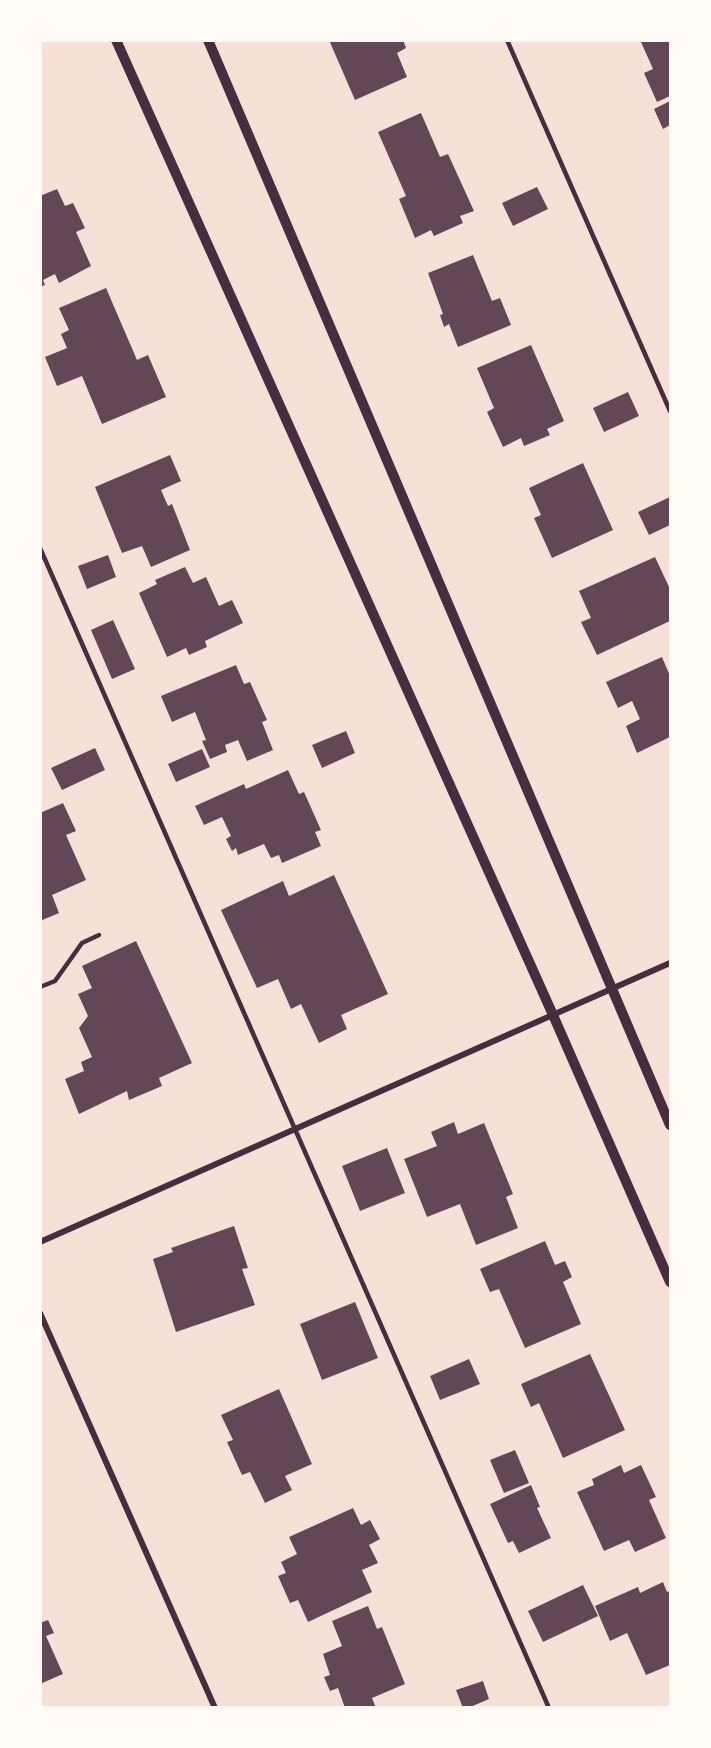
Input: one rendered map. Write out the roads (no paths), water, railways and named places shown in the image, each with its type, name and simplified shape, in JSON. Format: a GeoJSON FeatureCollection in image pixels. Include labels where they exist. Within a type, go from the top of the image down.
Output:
{"type":"FeatureCollection","features":[{"type":"Feature","properties":{"kind":"street"},"geometry":{"type":"LineString","coordinates":[[116,40],[553,1015],[670,1282]]}},
{"type":"Feature","properties":{"kind":"street"},"geometry":{"type":"LineString","coordinates":[[208,40],[670,1125]]}},
{"type":"Feature","properties":{"kind":"street"},"geometry":{"type":"LineString","coordinates":[[40,1242],[670,963]]}},
{"type":"Feature","properties":{"kind":"street"},"geometry":{"type":"LineString","coordinates":[[40,1313],[215,1707]]}},
{"type":"Feature","properties":{"kind":"lane"},"geometry":{"type":"LineString","coordinates":[[507,40],[670,411]]}},
{"type":"Feature","properties":{"kind":"lane"},"geometry":{"type":"LineString","coordinates":[[40,548],[549,1707]]}},
{"type":"Feature","properties":{"kind":"lane"},"geometry":{"type":"LineString","coordinates":[[40,987],[55,981],[82,943],[99,935]]}}]}
